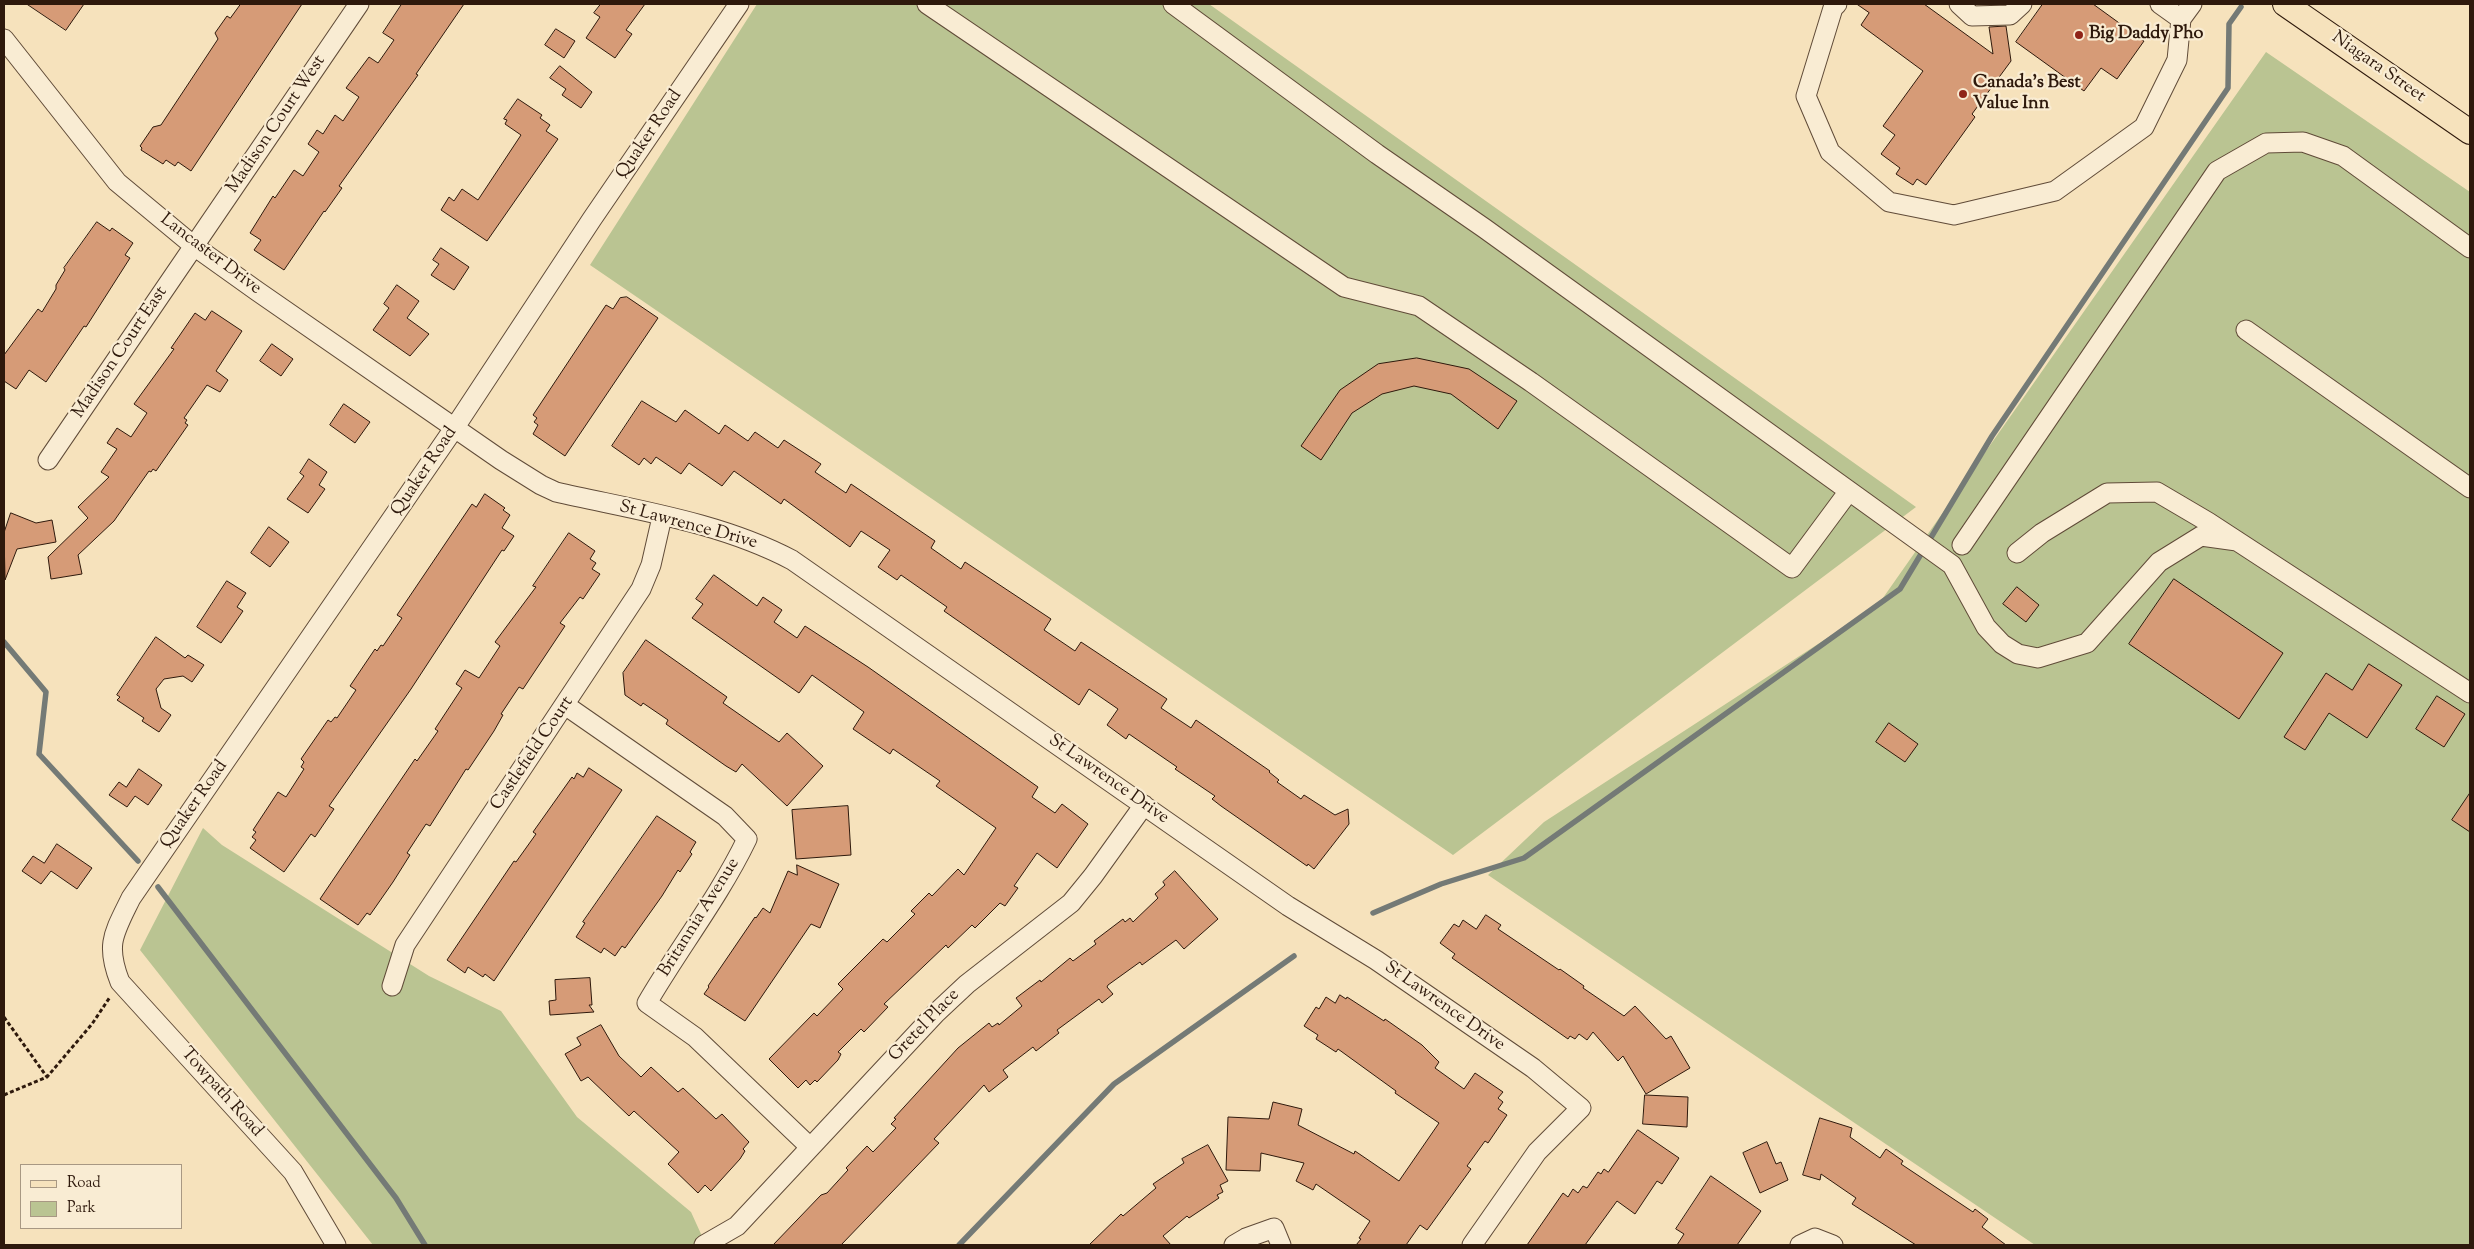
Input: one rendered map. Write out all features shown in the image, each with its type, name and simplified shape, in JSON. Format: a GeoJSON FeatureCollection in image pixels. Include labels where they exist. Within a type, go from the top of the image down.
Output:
{"type":"FeatureCollection","features":[{"type":"Feature","properties":{"kind":"main road","name":"Niagara Street"},"geometry":{"type":"LineString","coordinates":[[2286,4],[2470,132]]}},
{"type":"Feature","properties":{"kind":"street","name":"Madison Court West"},"geometry":{"type":"LineString","coordinates":[[194,246],[359,4]]}},
{"type":"Feature","properties":{"kind":"street","name":"Quaker Road"},"geometry":{"type":"LineString","coordinates":[[112,941],[131,898],[456,427],[592,219],[739,4]]}},
{"type":"Feature","properties":{"kind":"street"},"geometry":{"type":"LineString","coordinates":[[927,4],[1344,287],[1419,306],[1531,382],[1792,568],[1849,491]]}},
{"type":"Feature","properties":{"kind":"street"},"geometry":{"type":"LineString","coordinates":[[1173,4],[1377,154],[1484,228],[1952,565],[1986,627],[2002,644],[2018,654],[2038,658],[2086,643],[2159,562],[2200,536],[2237,541]]}},
{"type":"Feature","properties":{"kind":"street"},"geometry":{"type":"LineString","coordinates":[[1837,4],[1833,8],[1806,96],[1830,152],[1889,202],[1954,215],[2055,191],[2144,127],[2177,60],[2186,11],[2160,4]]}},
{"type":"Feature","properties":{"kind":"street"},"geometry":{"type":"LineString","coordinates":[[1959,4],[1972,16],[2010,15],[2018,5]]}},
{"type":"Feature","properties":{"kind":"street","name":"Lancaster Drive"},"geometry":{"type":"LineString","coordinates":[[4,39],[117,182],[194,246],[456,427]]}},
{"type":"Feature","properties":{"kind":"street"},"geometry":{"type":"LineString","coordinates":[[1962,545],[2217,171],[2266,143],[2303,142],[2343,156],[2470,248]]}},
{"type":"Feature","properties":{"kind":"street","name":"Madison Court East"},"geometry":{"type":"LineString","coordinates":[[48,460],[194,246]]}},
{"type":"Feature","properties":{"kind":"street"},"geometry":{"type":"LineString","coordinates":[[2246,330],[2470,488]]}},
{"type":"Feature","properties":{"kind":"street","name":"St Lawrence Drive"},"geometry":{"type":"LineString","coordinates":[[456,427],[501,460],[549,488],[729,533],[764,545],[792,560],[1288,906],[1392,971],[1533,1068],[1581,1108],[1537,1152],[1472,1245]]}},
{"type":"Feature","properties":{"kind":"street"},"geometry":{"type":"LineString","coordinates":[[2017,553],[2042,533],[2108,493],[2157,492],[2237,541],[2470,693]]}},
{"type":"Feature","properties":{"kind":"street","name":"Castlefield Court"},"geometry":{"type":"LineString","coordinates":[[392,986],[405,945],[641,589],[651,565],[662,517]]}},
{"type":"Feature","properties":{"kind":"street","name":"Britannia Avenue"},"geometry":{"type":"LineString","coordinates":[[565,705],[725,816],[747,839],[727,879],[674,956],[647,1004],[695,1038],[810,1147]]}},
{"type":"Feature","properties":{"kind":"street","name":"Gretel Place"},"geometry":{"type":"LineString","coordinates":[[704,1245],[737,1226],[942,1007],[967,984],[1071,903],[1094,876],[1144,805]]}},
{"type":"Feature","properties":{"kind":"street","name":"Towpath Road"},"geometry":{"type":"LineString","coordinates":[[112,941],[113,962],[120,982],[292,1172],[336,1245]]}},
{"type":"Feature","properties":{"kind":"street"},"geometry":{"type":"LineString","coordinates":[[1234,1245],[1246,1238],[1274,1228],[1281,1245]]}},
{"type":"Feature","properties":{"kind":"street"},"geometry":{"type":"LineString","coordinates":[[1808,1242],[1833,1245]]}},
{"type":"Feature","properties":{"kind":"path"},"geometry":{"type":"LineString","coordinates":[[4,1095],[47,1076],[92,1024],[120,982]]}},
{"type":"Feature","properties":{"kind":"path"},"geometry":{"type":"LineString","coordinates":[[4,1017],[47,1076]]}},
{"type":"Feature","properties":{"kind":"green space"},"geometry":{"type":"Polygon","coordinates":[[[757,4],[1209,4],[1916,507],[1453,855],[590,265],[757,4]]]}},
{"type":"Feature","properties":{"kind":"green space"},"geometry":{"type":"Polygon","coordinates":[[[2266,52],[2470,192],[2470,1245],[2035,1245],[1488,875],[1544,822],[1878,605],[2266,52]]]}},
{"type":"Feature","properties":{"kind":"green space"},"geometry":{"type":"Polygon","coordinates":[[[203,828],[222,845],[429,976],[501,1011],[577,1117],[691,1212],[706,1245],[373,1245],[140,950],[203,828]]]}},
{"type":"Feature","properties":{"kind":"building"},"geometry":{"type":"Polygon","coordinates":[[[27,4],[84,4],[66,30],[27,4]]]}},
{"type":"Feature","properties":{"kind":"building"},"geometry":{"type":"Polygon","coordinates":[[[241,4],[302,4],[191,171],[178,162],[175,166],[166,160],[163,164],[141,150],[140,146],[153,127],[161,125],[218,39],[215,33],[227,16],[230,18],[241,4]]]}},
{"type":"Feature","properties":{"kind":"building"},"geometry":{"type":"Polygon","coordinates":[[[402,4],[464,4],[416,74],[418,75],[339,186],[342,188],[284,270],[254,250],[261,240],[250,233],[273,196],[275,198],[294,170],[303,176],[319,152],[308,144],[317,130],[323,134],[335,115],[343,121],[359,97],[346,88],[369,57],[378,63],[394,40],[383,33],[402,4]]]}},
{"type":"Feature","properties":{"kind":"building"},"geometry":{"type":"Polygon","coordinates":[[[601,4],[645,4],[626,30],[632,34],[615,58],[586,38],[600,17],[594,13],[601,4]]]}},
{"type":"Feature","properties":{"kind":"building","name":"Canada's Best Value Inn"},"geometry":{"type":"Polygon","coordinates":[[[1857,4],[1924,4],[1993,54],[1989,27],[2006,26],[2011,61],[1972,114],[1975,117],[1926,185],[1917,179],[1913,185],[1896,174],[1900,168],[1881,154],[1895,135],[1883,126],[1923,71],[1861,25],[1869,13],[1857,4]]]}},
{"type":"Feature","properties":{"kind":"building"},"geometry":{"type":"Polygon","coordinates":[[[2043,4],[2093,4],[2144,41],[2117,79],[2101,68],[2084,91],[2016,42],[2043,4]]]}},
{"type":"Feature","properties":{"kind":"building"},"geometry":{"type":"Polygon","coordinates":[[[556,29],[575,41],[564,58],[545,45],[556,29]]]}},
{"type":"Feature","properties":{"kind":"building"},"geometry":{"type":"Polygon","coordinates":[[[560,66],[592,92],[581,108],[562,95],[566,89],[550,78],[560,66]]]}},
{"type":"Feature","properties":{"kind":"building"},"geometry":{"type":"Polygon","coordinates":[[[518,99],[542,115],[540,118],[550,125],[546,131],[558,139],[487,241],[441,210],[449,197],[454,201],[462,189],[478,200],[521,135],[505,124],[507,120],[504,119],[518,99]]]}},
{"type":"Feature","properties":{"kind":"building"},"geometry":{"type":"Polygon","coordinates":[[[97,222],[110,231],[112,228],[133,243],[125,255],[130,258],[86,327],[84,326],[46,382],[29,370],[16,389],[4,381],[4,355],[38,309],[42,312],[56,289],[56,285],[65,270],[64,268],[97,222]]]}},
{"type":"Feature","properties":{"kind":"building"},"geometry":{"type":"Polygon","coordinates":[[[441,248],[469,267],[454,290],[431,275],[439,264],[433,260],[441,248]]]}},
{"type":"Feature","properties":{"kind":"building"},"geometry":{"type":"Polygon","coordinates":[[[397,285],[419,301],[407,318],[429,334],[410,356],[373,330],[389,308],[384,304],[397,285]]]}},
{"type":"Feature","properties":{"kind":"building"},"geometry":{"type":"Polygon","coordinates":[[[627,297],[658,318],[565,456],[533,434],[538,425],[534,422],[537,418],[533,415],[606,305],[613,309],[620,298],[627,297]]]}},
{"type":"Feature","properties":{"kind":"building"},"geometry":{"type":"Polygon","coordinates":[[[212,311],[242,331],[216,371],[228,380],[220,392],[207,385],[184,418],[187,420],[185,423],[188,425],[156,471],[153,469],[151,472],[149,471],[114,521],[78,555],[82,574],[51,579],[48,557],[88,518],[78,507],[109,477],[101,472],[117,449],[107,443],[117,428],[131,437],[147,413],[134,404],[174,349],[171,348],[195,313],[205,320],[212,311]]]}},
{"type":"Feature","properties":{"kind":"building"},"geometry":{"type":"Polygon","coordinates":[[[272,344],[293,359],[281,376],[260,361],[272,344]]]}},
{"type":"Feature","properties":{"kind":"building"},"geometry":{"type":"Polygon","coordinates":[[[1417,358],[1469,369],[1517,401],[1498,429],[1451,394],[1414,386],[1382,394],[1352,413],[1321,460],[1301,446],[1340,390],[1378,364],[1417,358]]]}},
{"type":"Feature","properties":{"kind":"building"},"geometry":{"type":"Polygon","coordinates":[[[642,401],[676,422],[685,410],[719,434],[725,425],[748,441],[755,432],[778,448],[784,440],[821,464],[815,472],[846,493],[851,484],[935,541],[931,548],[961,569],[965,562],[1051,619],[1044,630],[1075,651],[1081,642],[1167,699],[1161,708],[1191,728],[1196,720],[1270,771],[1279,780],[1277,782],[1301,799],[1304,795],[1335,815],[1348,809],[1349,824],[1314,869],[1308,864],[1307,866],[1221,806],[1212,799],[1215,796],[1175,769],[1177,767],[1129,734],[1126,739],[1107,725],[1118,709],[1089,689],[1079,705],[944,611],[947,607],[901,575],[897,580],[878,567],[890,550],[861,531],[850,547],[784,499],[781,504],[734,471],[722,486],[689,463],[681,474],[656,457],[651,464],[644,458],[639,465],[612,446],[642,401]]]}},
{"type":"Feature","properties":{"kind":"building"},"geometry":{"type":"Polygon","coordinates":[[[344,404],[370,422],[355,443],[330,425],[344,404]]]}},
{"type":"Feature","properties":{"kind":"building"},"geometry":{"type":"Polygon","coordinates":[[[309,459],[327,472],[319,485],[325,489],[308,513],[287,499],[304,476],[300,473],[309,459]]]}},
{"type":"Feature","properties":{"kind":"building"},"geometry":{"type":"Polygon","coordinates":[[[485,494],[505,508],[503,510],[510,515],[502,528],[514,536],[504,551],[502,550],[411,689],[329,806],[334,809],[315,837],[311,834],[284,872],[250,848],[256,840],[252,837],[256,832],[253,830],[278,792],[286,797],[304,769],[301,767],[304,762],[301,759],[328,720],[331,722],[335,717],[337,718],[356,690],[350,686],[375,649],[377,651],[381,645],[383,646],[402,618],[397,615],[472,504],[476,507],[485,494]]]}},
{"type":"Feature","properties":{"kind":"building"},"geometry":{"type":"Polygon","coordinates":[[[11,513],[36,523],[52,520],[56,542],[17,549],[5,580],[4,533],[11,513]]]}},
{"type":"Feature","properties":{"kind":"building"},"geometry":{"type":"Polygon","coordinates":[[[269,527],[289,542],[270,567],[251,553],[269,527]]]}},
{"type":"Feature","properties":{"kind":"building"},"geometry":{"type":"Polygon","coordinates":[[[569,533],[595,551],[590,559],[596,563],[592,569],[600,574],[583,599],[580,597],[560,623],[565,626],[523,689],[519,687],[501,714],[503,715],[494,731],[468,770],[466,769],[430,826],[426,824],[407,853],[410,855],[393,882],[370,915],[367,913],[358,925],[320,899],[415,759],[417,761],[438,731],[435,729],[462,688],[456,684],[465,670],[479,678],[500,646],[495,642],[536,587],[533,586],[569,533]]]}},
{"type":"Feature","properties":{"kind":"building"},"geometry":{"type":"Polygon","coordinates":[[[714,575],[757,606],[763,597],[782,610],[774,622],[797,638],[805,626],[868,667],[1038,787],[1032,797],[1055,813],[1062,804],[1088,824],[1057,868],[1037,853],[1014,886],[1018,888],[1005,906],[1000,903],[975,928],[972,925],[948,948],[946,945],[884,1004],[888,1007],[864,1032],[861,1029],[838,1052],[841,1054],[838,1060],[817,1082],[815,1080],[810,1085],[806,1080],[798,1088],[769,1059],[814,1013],[817,1016],[843,989],[838,984],[883,939],[887,942],[915,914],[911,911],[929,893],[932,896],[958,869],[964,875],[996,828],[936,786],[940,781],[893,749],[890,754],[853,729],[864,712],[812,675],[799,693],[692,618],[703,604],[696,599],[714,575]]]}},
{"type":"Feature","properties":{"kind":"building"},"geometry":{"type":"Polygon","coordinates":[[[2174,579],[2283,653],[2239,719],[2129,644],[2174,579]]]}},
{"type":"Feature","properties":{"kind":"building"},"geometry":{"type":"Polygon","coordinates":[[[227,581],[246,593],[237,607],[243,611],[221,643],[197,627],[227,581]]]}},
{"type":"Feature","properties":{"kind":"building"},"geometry":{"type":"Polygon","coordinates":[[[2017,587],[2039,605],[2026,622],[2003,604],[2017,587]]]}},
{"type":"Feature","properties":{"kind":"building"},"geometry":{"type":"Polygon","coordinates":[[[156,637],[185,658],[188,655],[204,665],[192,682],[183,676],[164,679],[156,689],[161,708],[171,715],[159,732],[142,721],[144,718],[117,700],[120,697],[117,695],[156,637]]]}},
{"type":"Feature","properties":{"kind":"building"},"geometry":{"type":"Polygon","coordinates":[[[646,640],[727,697],[723,703],[779,742],[787,733],[823,766],[787,806],[742,764],[736,772],[666,724],[668,720],[643,703],[641,706],[625,695],[623,673],[646,640]]]}},
{"type":"Feature","properties":{"kind":"building"},"geometry":{"type":"Polygon","coordinates":[[[2369,664],[2402,685],[2367,738],[2329,713],[2305,750],[2284,737],[2326,673],[2352,690],[2369,664]]]}},
{"type":"Feature","properties":{"kind":"building"},"geometry":{"type":"Polygon","coordinates":[[[2437,696],[2465,714],[2444,747],[2416,729],[2437,696]]]}},
{"type":"Feature","properties":{"kind":"building"},"geometry":{"type":"Polygon","coordinates":[[[1889,723],[1918,744],[1905,762],[1876,742],[1889,723]]]}},
{"type":"Feature","properties":{"kind":"building"},"geometry":{"type":"Polygon","coordinates":[[[589,768],[622,790],[494,981],[485,974],[483,977],[468,967],[465,973],[447,960],[514,861],[516,862],[536,834],[533,832],[572,777],[574,779],[577,773],[583,777],[589,768]]]}},
{"type":"Feature","properties":{"kind":"building"},"geometry":{"type":"Polygon","coordinates":[[[139,769],[162,785],[148,805],[135,796],[127,807],[109,795],[119,782],[126,787],[139,769]]]}},
{"type":"Feature","properties":{"kind":"building"},"geometry":{"type":"Polygon","coordinates":[[[2470,793],[2470,832],[2452,820],[2470,793]]]}},
{"type":"Feature","properties":{"kind":"building"},"geometry":{"type":"Polygon","coordinates":[[[848,806],[851,855],[796,859],[792,810],[848,806]]]}},
{"type":"Feature","properties":{"kind":"building"},"geometry":{"type":"Polygon","coordinates":[[[657,816],[696,842],[690,852],[692,854],[680,872],[678,870],[625,948],[622,946],[615,956],[604,948],[601,953],[576,937],[585,923],[583,922],[657,816]]]}},
{"type":"Feature","properties":{"kind":"building"},"geometry":{"type":"Polygon","coordinates":[[[57,844],[92,868],[77,889],[51,871],[41,884],[22,871],[33,856],[44,863],[57,844]]]}},
{"type":"Feature","properties":{"kind":"building"},"geometry":{"type":"Polygon","coordinates":[[[797,865],[839,884],[820,928],[811,924],[745,1021],[704,994],[755,917],[763,908],[770,913],[788,871],[797,875],[797,865]]]}},
{"type":"Feature","properties":{"kind":"building"},"geometry":{"type":"Polygon","coordinates":[[[1175,871],[1218,919],[1184,949],[1176,940],[1142,965],[1140,962],[1108,985],[1107,987],[1113,994],[1102,1003],[1099,999],[1057,1030],[1059,1033],[1036,1051],[1033,1047],[1003,1070],[1008,1077],[989,1092],[984,1085],[934,1139],[939,1143],[841,1245],[773,1245],[821,1195],[827,1193],[848,1170],[846,1168],[867,1146],[873,1152],[896,1128],[891,1124],[896,1119],[894,1118],[958,1048],[989,1023],[992,1027],[998,1023],[999,1025],[1022,1006],[1016,998],[1040,980],[1041,982],[1070,958],[1073,961],[1096,944],[1094,941],[1123,919],[1125,922],[1130,918],[1133,922],[1158,898],[1155,894],[1165,885],[1163,882],[1175,871]]]}},
{"type":"Feature","properties":{"kind":"building"},"geometry":{"type":"Polygon","coordinates":[[[1486,915],[1501,925],[1498,929],[1560,969],[1584,986],[1583,988],[1624,1016],[1635,1006],[1666,1039],[1671,1036],[1690,1068],[1646,1094],[1623,1056],[1618,1061],[1593,1032],[1587,1040],[1579,1034],[1575,1039],[1570,1036],[1568,1039],[1452,958],[1455,954],[1440,943],[1454,924],[1459,927],[1463,920],[1476,929],[1486,915]]]}},
{"type":"Feature","properties":{"kind":"building"},"geometry":{"type":"Polygon","coordinates":[[[590,978],[592,1005],[589,1005],[594,1012],[550,1015],[549,1001],[556,1000],[555,980],[590,978]]]}},
{"type":"Feature","properties":{"kind":"building"},"geometry":{"type":"Polygon","coordinates":[[[1340,995],[1346,999],[1347,997],[1384,1021],[1385,1019],[1422,1045],[1439,1062],[1435,1068],[1464,1089],[1475,1073],[1503,1092],[1498,1098],[1503,1102],[1498,1109],[1507,1115],[1488,1143],[1485,1141],[1467,1166],[1471,1169],[1427,1230],[1420,1225],[1406,1245],[1356,1245],[1370,1221],[1316,1184],[1313,1190],[1296,1181],[1304,1163],[1261,1153],[1260,1171],[1226,1170],[1228,1117],[1269,1119],[1273,1102],[1302,1109],[1298,1125],[1354,1154],[1355,1151],[1399,1181],[1439,1123],[1395,1093],[1396,1091],[1338,1049],[1336,1052],[1316,1039],[1318,1035],[1304,1026],[1316,1007],[1319,1009],[1326,997],[1335,1003],[1340,995]]]}},
{"type":"Feature","properties":{"kind":"building"},"geometry":{"type":"Polygon","coordinates":[[[601,1025],[619,1056],[641,1077],[651,1067],[678,1092],[683,1088],[716,1119],[722,1114],[749,1142],[743,1149],[745,1151],[740,1159],[711,1191],[705,1185],[698,1193],[668,1164],[679,1152],[634,1111],[629,1116],[588,1077],[581,1081],[565,1054],[581,1045],[577,1038],[601,1025]]]}},
{"type":"Feature","properties":{"kind":"building"},"geometry":{"type":"Polygon","coordinates":[[[1645,1095],[1688,1097],[1687,1127],[1643,1124],[1645,1095]]]}},
{"type":"Feature","properties":{"kind":"building"},"geometry":{"type":"Polygon","coordinates":[[[1820,1118],[1852,1128],[1850,1137],[1880,1158],[1886,1149],[1903,1161],[1901,1164],[1973,1212],[1975,1209],[1988,1219],[1982,1227],[2006,1245],[1916,1245],[1852,1204],[1856,1198],[1821,1174],[1820,1180],[1803,1175],[1820,1118]]]}},
{"type":"Feature","properties":{"kind":"building"},"geometry":{"type":"Polygon","coordinates":[[[1638,1130],[1679,1158],[1662,1184],[1657,1181],[1635,1214],[1617,1201],[1585,1245],[1527,1245],[1563,1193],[1568,1197],[1573,1189],[1578,1193],[1583,1186],[1587,1188],[1598,1172],[1601,1174],[1604,1169],[1608,1172],[1638,1130]]]}},
{"type":"Feature","properties":{"kind":"building"},"geometry":{"type":"Polygon","coordinates":[[[1767,1142],[1776,1164],[1781,1162],[1788,1180],[1760,1193],[1743,1153],[1767,1142]]]}},
{"type":"Feature","properties":{"kind":"building"},"geometry":{"type":"Polygon","coordinates":[[[1208,1145],[1228,1181],[1220,1185],[1223,1192],[1217,1195],[1219,1198],[1189,1218],[1187,1216],[1163,1236],[1171,1245],[1089,1245],[1121,1214],[1123,1216],[1156,1188],[1153,1184],[1184,1163],[1182,1159],[1208,1145]]]}},
{"type":"Feature","properties":{"kind":"building"},"geometry":{"type":"Polygon","coordinates":[[[1711,1176],[1761,1211],[1737,1245],[1677,1245],[1684,1234],[1676,1229],[1711,1176]]]}},
{"type":"Feature","properties":{"kind":"waterway"},"geometry":{"type":"LineString","coordinates":[[1373,913],[1441,884],[1524,858],[1900,589],[1992,436],[2228,88],[2229,24],[2241,7]]}},
{"type":"Feature","properties":{"kind":"waterway"},"geometry":{"type":"LineString","coordinates":[[4,642],[46,692],[39,754],[138,861]]}},
{"type":"Feature","properties":{"kind":"waterway"},"geometry":{"type":"LineString","coordinates":[[158,887],[396,1198],[425,1245]]}},
{"type":"Feature","properties":{"kind":"waterway"},"geometry":{"type":"LineString","coordinates":[[959,1245],[1114,1084],[1294,956]]}},
{"type":"Feature","properties":{"kind":"place","name":"Big Daddy Pho"},"geometry":{"type":"Point","coordinates":[2079,35]}},
{"type":"Feature","properties":{"kind":"place","name":"Canada's Best Value Inn"},"geometry":{"type":"Point","coordinates":[1963,94]}}]}
